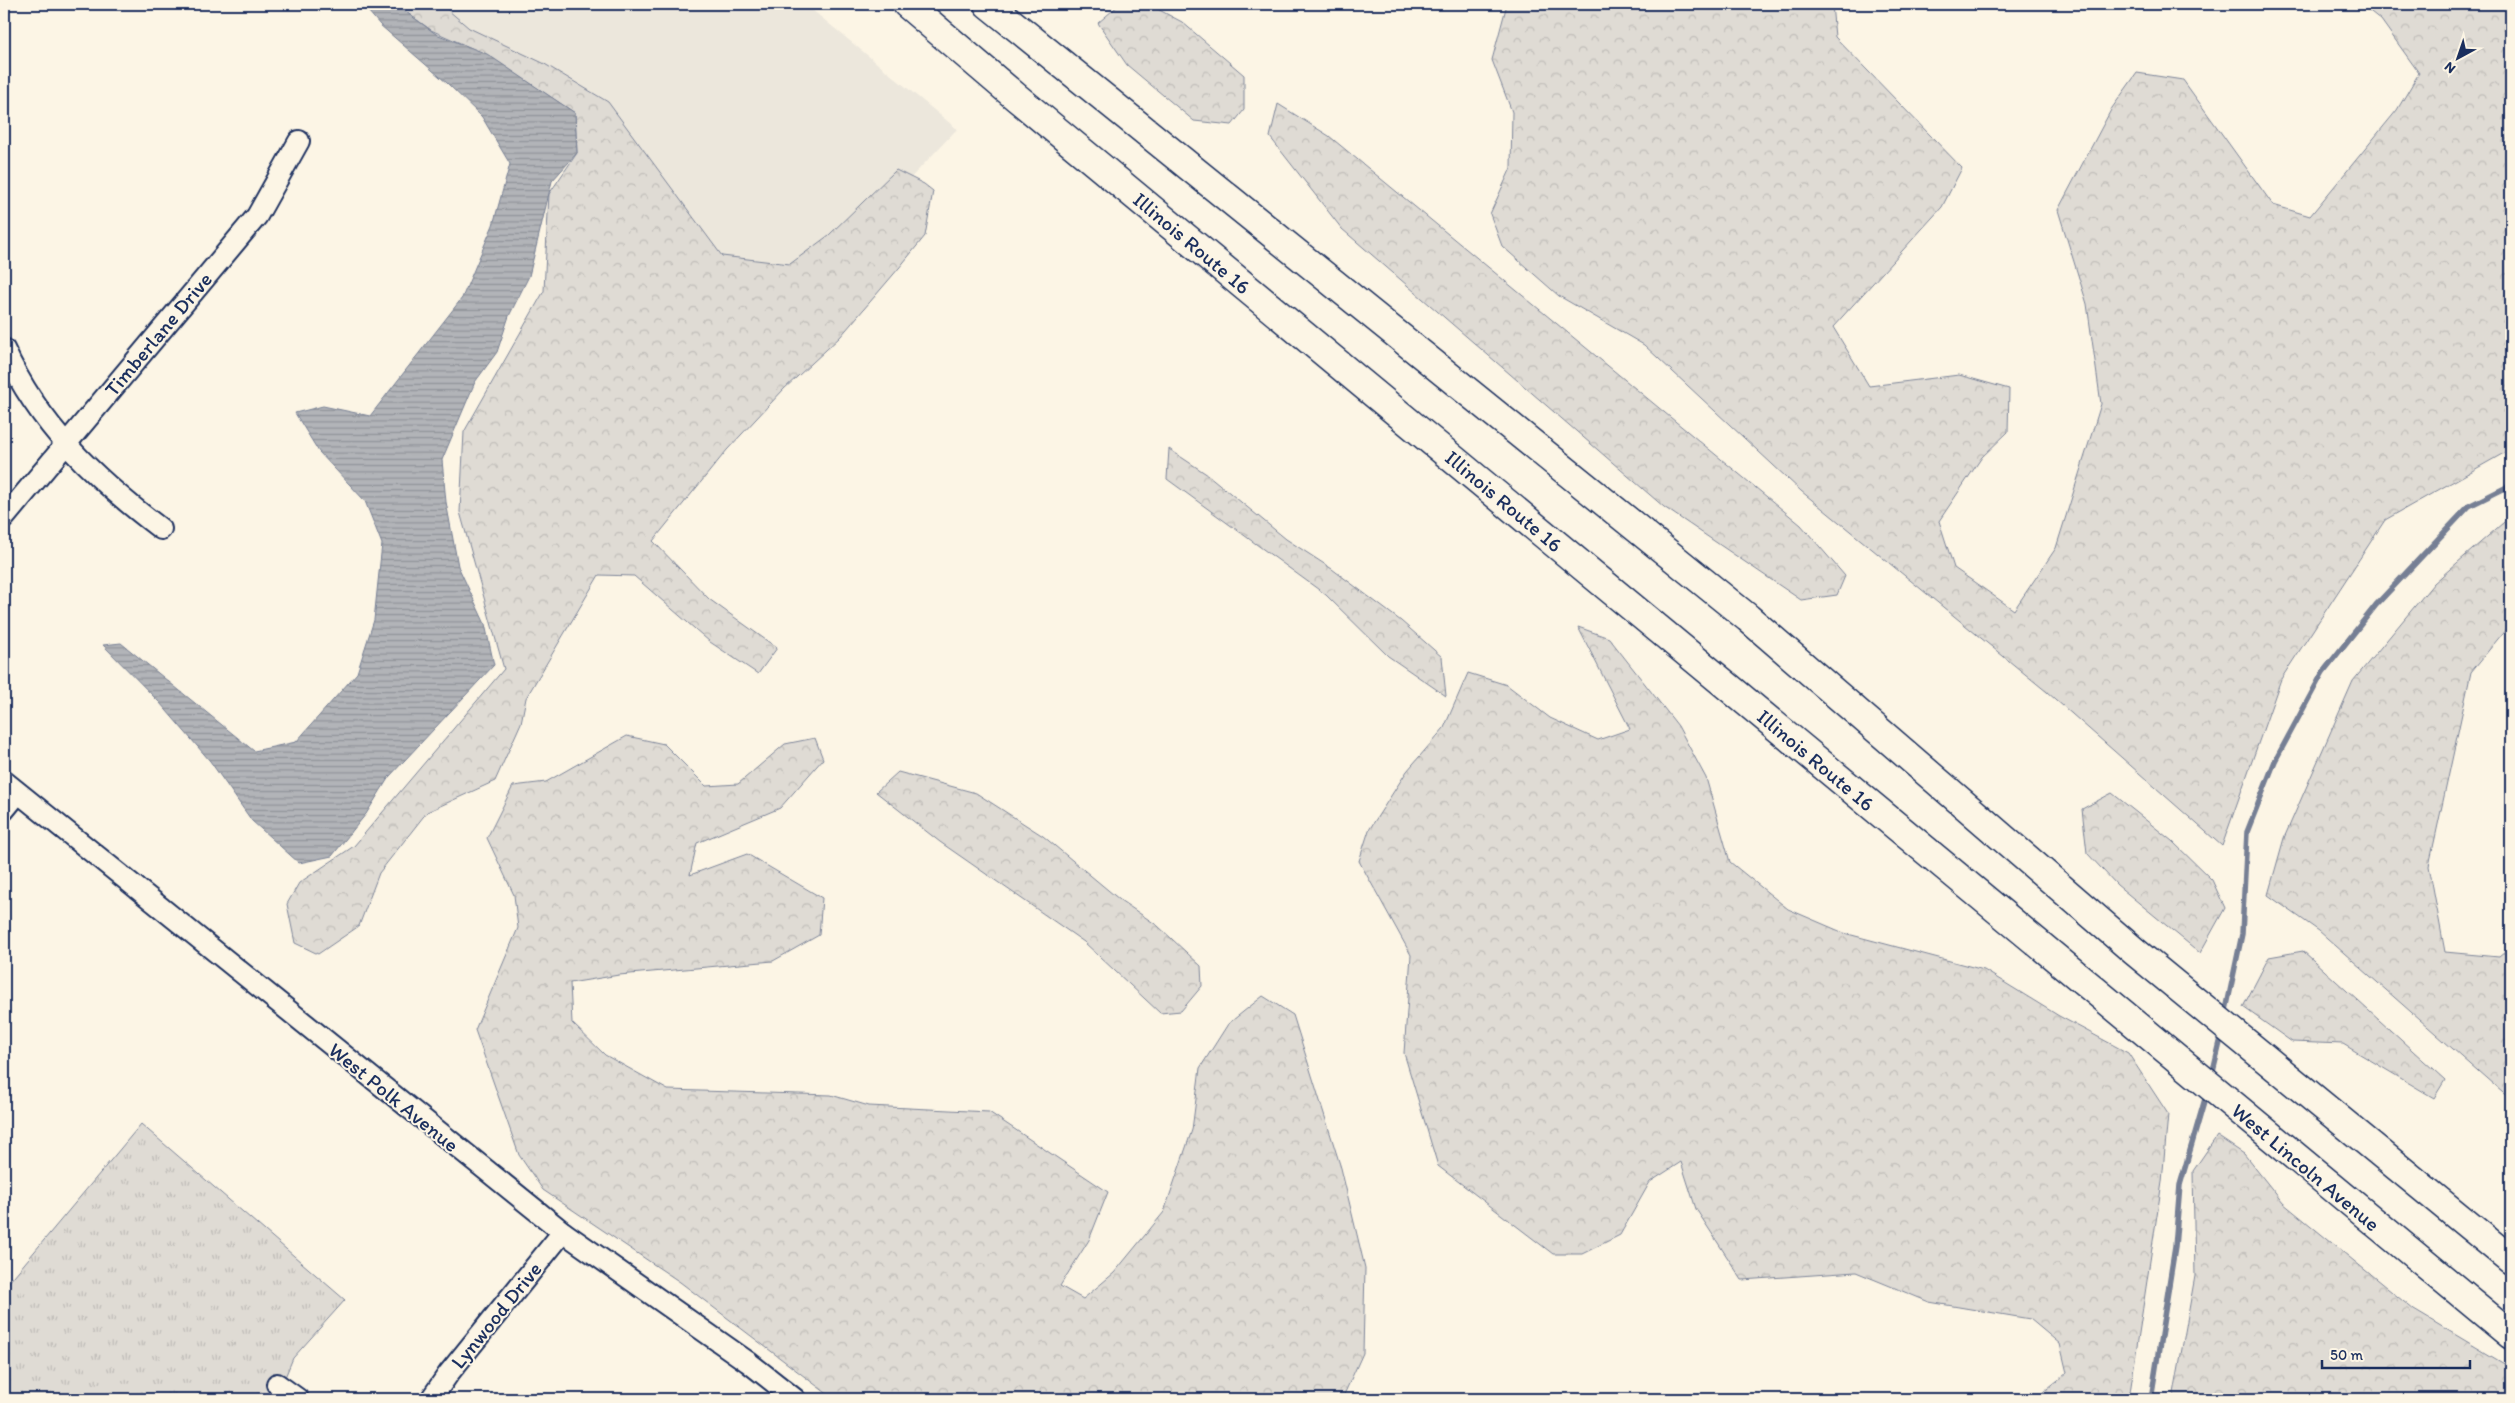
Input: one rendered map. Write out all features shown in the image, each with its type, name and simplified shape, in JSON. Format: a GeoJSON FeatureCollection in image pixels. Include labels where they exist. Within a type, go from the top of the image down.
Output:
{"type":"FeatureCollection","features":[{"type":"Feature","properties":{"kind":"main road","name":"Illinois Route 16"},"geometry":{"type":"LineString","coordinates":[[907,4],[1016,97],[2103,998]]}},
{"type":"Feature","properties":{"kind":"main road"},"geometry":{"type":"LineString","coordinates":[[988,4],[1748,618],[2134,951],[2511,1260]]}},
{"type":"Feature","properties":{"kind":"main road","name":"West Lincoln Avenue"},"geometry":{"type":"LineString","coordinates":[[2103,998],[2282,1148],[2511,1335]]}},
{"type":"Feature","properties":{"kind":"street","name":"Timberlane Drive"},"geometry":{"type":"LineString","coordinates":[[4,518],[257,216],[298,141]]}},
{"type":"Feature","properties":{"kind":"street"},"geometry":{"type":"LineString","coordinates":[[4,349],[31,400],[65,444],[113,491],[161,529]]}},
{"type":"Feature","properties":{"kind":"street"},"geometry":{"type":"LineString","coordinates":[[4,810],[11,787]]}},
{"type":"Feature","properties":{"kind":"street","name":"West Polk Avenue"},"geometry":{"type":"LineString","coordinates":[[11,787],[563,1232],[748,1362],[795,1399]]}},
{"type":"Feature","properties":{"kind":"street","name":"Lynwood Drive"},"geometry":{"type":"LineString","coordinates":[[431,1399],[449,1373],[563,1232]]}},
{"type":"Feature","properties":{"kind":"street"},"geometry":{"type":"LineString","coordinates":[[277,1384],[298,1399]]}},
{"type":"Feature","properties":{"kind":"shaded area"},"geometry":{"type":"Polygon","coordinates":[[[362,4],[395,4],[436,34],[487,54],[575,113],[577,153],[552,181],[529,276],[509,316],[497,352],[475,382],[442,460],[446,502],[458,566],[485,624],[494,665],[389,777],[366,814],[332,856],[299,863],[252,821],[210,761],[160,703],[103,645],[121,643],[254,751],[296,742],[357,673],[374,620],[382,544],[365,501],[319,452],[295,413],[323,406],[370,416],[462,298],[493,225],[510,164],[482,117],[447,83],[380,25],[362,4]]]}},
{"type":"Feature","properties":{"kind":"shaded area"},"geometry":{"type":"Polygon","coordinates":[[[395,4],[805,4],[957,129],[778,318],[577,153],[575,113],[487,54],[436,34],[395,4]]]}},
{"type":"Feature","properties":{"kind":"green space"},"geometry":{"type":"Polygon","coordinates":[[[395,4],[441,4],[469,28],[543,63],[608,102],[722,256],[790,264],[829,235],[896,170],[924,184],[933,191],[925,236],[840,337],[784,389],[727,450],[653,541],[709,599],[777,648],[758,674],[710,642],[634,576],[599,575],[526,698],[521,723],[495,781],[427,812],[379,873],[359,926],[318,954],[295,943],[287,904],[299,883],[354,846],[504,669],[460,512],[464,432],[544,291],[549,194],[577,153],[575,113],[487,55],[431,30],[395,4]]]}},
{"type":"Feature","properties":{"kind":"green space"},"geometry":{"type":"Polygon","coordinates":[[[1120,4],[1148,4],[1182,22],[1244,75],[1244,110],[1232,125],[1194,121],[1127,65],[1098,23],[1120,4]]]}},
{"type":"Feature","properties":{"kind":"green space"},"geometry":{"type":"Polygon","coordinates":[[[1507,4],[1832,4],[1835,37],[1962,168],[1942,207],[1833,327],[1869,386],[1959,375],[2009,389],[2008,432],[1982,457],[1939,521],[1954,568],[2014,610],[2056,548],[2101,404],[2087,304],[2058,210],[2112,108],[2137,73],[2183,80],[2273,205],[2310,216],[2397,110],[2419,73],[2381,20],[2361,4],[2511,4],[2511,449],[2385,520],[2281,679],[2222,846],[2047,692],[1801,491],[1644,345],[1559,296],[1502,246],[1490,214],[1511,168],[1512,112],[1492,60],[1507,4]]]}},
{"type":"Feature","properties":{"kind":"green space"},"geometry":{"type":"Polygon","coordinates":[[[1278,104],[1329,136],[1801,525],[1845,576],[1837,595],[1801,600],[1664,507],[1342,229],[1270,137],[1278,104]]]}},
{"type":"Feature","properties":{"kind":"green space"},"geometry":{"type":"Polygon","coordinates":[[[1169,449],[1208,475],[1286,539],[1332,569],[1401,621],[1442,657],[1446,696],[1388,656],[1326,595],[1167,479],[1169,449]]]}},
{"type":"Feature","properties":{"kind":"green space"},"geometry":{"type":"Polygon","coordinates":[[[2511,516],[2511,623],[2471,672],[2429,866],[2445,952],[2499,957],[2511,947],[2511,1100],[2319,931],[2268,895],[2284,838],[2353,681],[2434,583],[2511,516]]]}},
{"type":"Feature","properties":{"kind":"green space"},"geometry":{"type":"Polygon","coordinates":[[[1578,627],[1609,638],[1678,726],[1706,778],[1730,862],[1788,909],[1844,933],[1984,970],[2059,1016],[2128,1053],[2168,1114],[2162,1182],[2129,1399],[2038,1399],[2043,1392],[2067,1373],[2060,1344],[2030,1319],[1929,1302],[1856,1272],[1742,1280],[1696,1209],[1681,1162],[1650,1182],[1620,1235],[1582,1254],[1553,1254],[1438,1166],[1404,1053],[1411,955],[1359,861],[1369,830],[1407,771],[1444,728],[1468,673],[1507,685],[1550,718],[1598,740],[1630,729],[1578,627]]]}},
{"type":"Feature","properties":{"kind":"green space"},"geometry":{"type":"Polygon","coordinates":[[[627,736],[664,744],[706,786],[738,784],[785,744],[815,738],[823,759],[780,808],[697,843],[690,875],[747,854],[822,898],[819,935],[773,961],[619,975],[570,983],[572,1023],[605,1055],[668,1090],[831,1095],[869,1106],[989,1112],[1108,1192],[1089,1240],[1060,1286],[1083,1299],[1114,1273],[1164,1212],[1192,1130],[1200,1068],[1228,1024],[1263,996],[1293,1015],[1341,1168],[1365,1268],[1363,1353],[1342,1399],[834,1399],[680,1282],[543,1190],[519,1155],[475,1030],[518,928],[514,895],[487,838],[513,786],[546,782],[627,736]]]}},
{"type":"Feature","properties":{"kind":"green space"},"geometry":{"type":"Polygon","coordinates":[[[898,772],[976,793],[1043,836],[1120,900],[1158,926],[1201,966],[1202,986],[1181,1011],[1160,1013],[1084,942],[940,842],[876,792],[898,772]]]}},
{"type":"Feature","properties":{"kind":"green space"},"geometry":{"type":"Polygon","coordinates":[[[2112,793],[2172,841],[2212,880],[2225,908],[2200,953],[2117,885],[2087,853],[2082,809],[2112,793]]]}},
{"type":"Feature","properties":{"kind":"green space"},"geometry":{"type":"Polygon","coordinates":[[[2303,951],[2445,1080],[2434,1098],[2343,1044],[2292,1042],[2243,1007],[2269,957],[2303,951]]]}},
{"type":"Feature","properties":{"kind":"green space"},"geometry":{"type":"Polygon","coordinates":[[[141,1124],[345,1300],[293,1358],[276,1399],[4,1399],[4,1288],[141,1124]]]}},
{"type":"Feature","properties":{"kind":"green space"},"geometry":{"type":"Polygon","coordinates":[[[2217,1136],[2244,1154],[2283,1203],[2414,1310],[2511,1368],[2511,1399],[2173,1399],[2195,1276],[2193,1171],[2217,1136]]]}},
{"type":"Feature","properties":{"kind":"waterway"},"geometry":{"type":"LineString","coordinates":[[2225,1015],[2242,934],[2247,832],[2275,761],[2323,672],[2376,605],[2469,506],[2511,485]]}},
{"type":"Feature","properties":{"kind":"waterway"},"geometry":{"type":"LineString","coordinates":[[2212,1076],[2222,1034]]}},
{"type":"Feature","properties":{"kind":"waterway"},"geometry":{"type":"LineString","coordinates":[[2151,1399],[2175,1247],[2180,1185],[2207,1092]]}}]}
